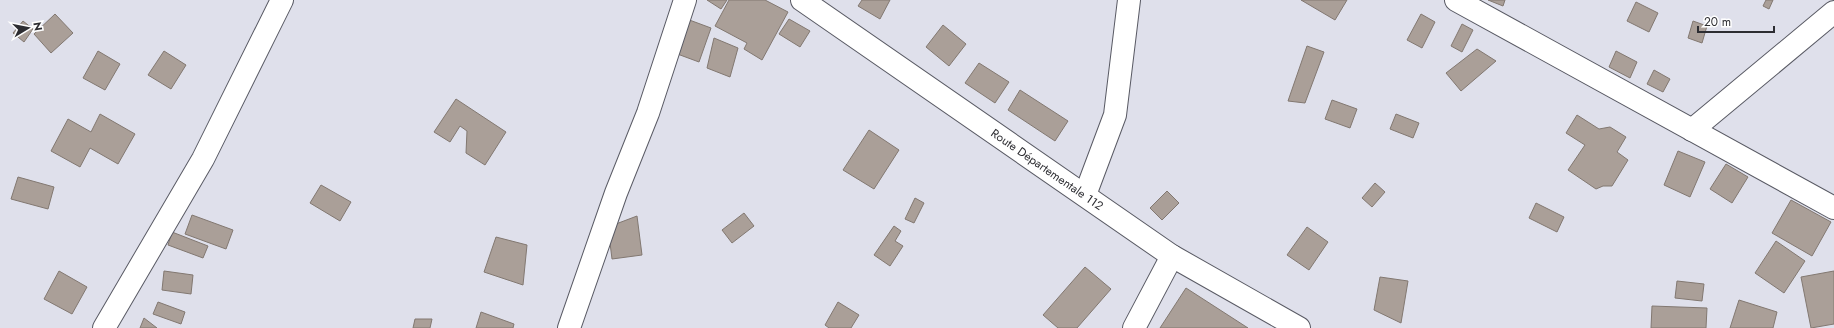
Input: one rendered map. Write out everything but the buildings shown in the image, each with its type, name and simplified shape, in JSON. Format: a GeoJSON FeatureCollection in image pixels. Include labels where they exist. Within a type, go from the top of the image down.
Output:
{"type":"FeatureCollection","features":[{"type":"Feature","properties":{"kind":"street"},"geometry":{"type":"LineString","coordinates":[[104,328],[203,159],[282,0]]}},
{"type":"Feature","properties":{"kind":"street"},"geometry":{"type":"LineString","coordinates":[[569,328],[616,193],[648,113],[685,0]]}},
{"type":"Feature","properties":{"kind":"street","name":"Route Départementale 112"},"geometry":{"type":"LineString","coordinates":[[802,0],[1172,256],[1299,328]]}},
{"type":"Feature","properties":{"kind":"street"},"geometry":{"type":"LineString","coordinates":[[1085,195],[1115,115],[1129,0]]}},
{"type":"Feature","properties":{"kind":"street"},"geometry":{"type":"LineString","coordinates":[[1456,0],[1834,208]]}},
{"type":"Feature","properties":{"kind":"street"},"geometry":{"type":"LineString","coordinates":[[1692,130],[1834,12]]}},
{"type":"Feature","properties":{"kind":"street"},"geometry":{"type":"LineString","coordinates":[[1134,328],[1172,256]]}}]}
